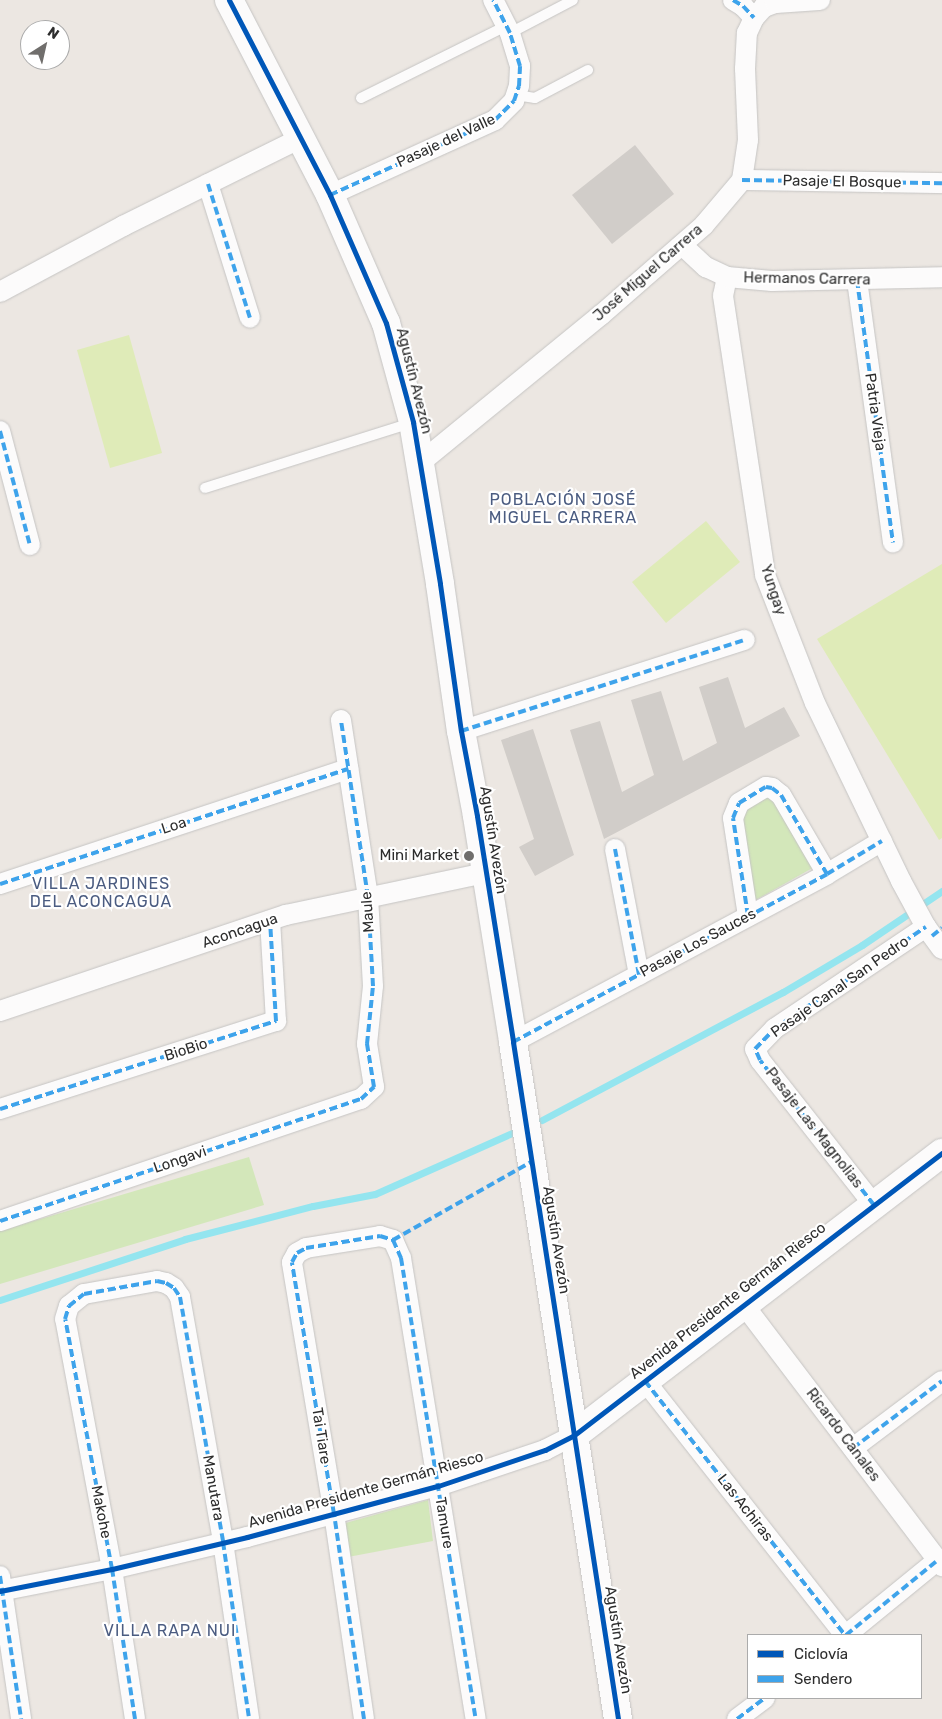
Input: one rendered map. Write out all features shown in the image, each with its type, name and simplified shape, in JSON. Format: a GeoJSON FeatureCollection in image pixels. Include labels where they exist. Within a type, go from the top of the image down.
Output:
{"type":"FeatureCollection","features":[{"type":"Feature","properties":{"kind":"street","name":"Agustín Avezón"},"geometry":{"type":"LineString","coordinates":[[229,0],[299,139],[330,195],[386,323],[413,422],[460,731],[513,1042],[618,1719]]}},
{"type":"Feature","properties":{"kind":"street","name":"Pasaje del Valle"},"geometry":{"type":"LineString","coordinates":[[330,195],[495,120],[514,101],[519,86],[520,66],[508,29],[493,0]]}},
{"type":"Feature","properties":{"kind":"street"},"geometry":{"type":"LineString","coordinates":[[733,0],[743,6],[754,18]]}},
{"type":"Feature","properties":{"kind":"street"},"geometry":{"type":"LineString","coordinates":[[742,180],[748,140],[745,69],[747,33],[754,18],[764,7],[775,3],[820,0]]}},
{"type":"Feature","properties":{"kind":"street"},"geometry":{"type":"LineString","coordinates":[[0,292],[299,139]]}},
{"type":"Feature","properties":{"kind":"street","name":"Pasaje El Bosque"},"geometry":{"type":"LineString","coordinates":[[742,180],[942,183]]}},
{"type":"Feature","properties":{"kind":"street","name":"José Miguel Carrera"},"geometry":{"type":"LineString","coordinates":[[420,463],[682,245],[704,225],[742,180]]}},
{"type":"Feature","properties":{"kind":"street"},"geometry":{"type":"LineString","coordinates":[[208,184],[250,318]]}},
{"type":"Feature","properties":{"kind":"street","name":"Hermanos Carrera"},"geometry":{"type":"LineString","coordinates":[[682,245],[706,267],[727,277],[772,281],[942,278]]}},
{"type":"Feature","properties":{"kind":"street","name":"Yungay"},"geometry":{"type":"LineString","coordinates":[[727,277],[723,296],[765,575],[815,703],[901,881],[936,935]]}},
{"type":"Feature","properties":{"kind":"street","name":"Patria Vieja"},"geometry":{"type":"LineString","coordinates":[[857,280],[893,543]]}},
{"type":"Feature","properties":{"kind":"street"},"geometry":{"type":"LineString","coordinates":[[0,431],[30,545]]}},
{"type":"Feature","properties":{"kind":"street"},"geometry":{"type":"LineString","coordinates":[[460,731],[745,640]]}},
{"type":"Feature","properties":{"kind":"street","name":"Maule"},"geometry":{"type":"LineString","coordinates":[[341,720],[368,897],[373,986],[367,1044],[374,1087],[361,1099]]}},
{"type":"Feature","properties":{"kind":"street","name":"Loa"},"geometry":{"type":"LineString","coordinates":[[0,884],[348,769]]}},
{"type":"Feature","properties":{"kind":"street"},"geometry":{"type":"LineString","coordinates":[[748,916],[733,818],[736,806],[766,788],[772,788],[782,795],[828,874]]}},
{"type":"Feature","properties":{"kind":"street","name":"Pasaje Los Sauces"},"geometry":{"type":"LineString","coordinates":[[513,1042],[828,874],[882,841]]}},
{"type":"Feature","properties":{"kind":"street"},"geometry":{"type":"LineString","coordinates":[[615,849],[639,975]]}},
{"type":"Feature","properties":{"kind":"street","name":"Aconcagua"},"geometry":{"type":"LineString","coordinates":[[0,1011],[270,920],[485,872]]}},
{"type":"Feature","properties":{"kind":"street","name":"BioBio"},"geometry":{"type":"LineString","coordinates":[[0,1109],[276,1021],[270,920]]}},
{"type":"Feature","properties":{"kind":"street","name":"Pasaje Canal San Pedro"},"geometry":{"type":"LineString","coordinates":[[755,1049],[774,1029],[936,935]]}},
{"type":"Feature","properties":{"kind":"street","name":"Pasaje Las Magnolias"},"geometry":{"type":"LineString","coordinates":[[755,1049],[760,1060],[874,1205]]}},
{"type":"Feature","properties":{"kind":"street","name":"Longavi"},"geometry":{"type":"LineString","coordinates":[[0,1221],[361,1099]]}},
{"type":"Feature","properties":{"kind":"street","name":"Avenida Presidente Germán Riesco"},"geometry":{"type":"LineString","coordinates":[[1,1586],[112,1569],[223,1542],[438,1486],[545,1450],[573,1436],[942,1153]]}},
{"type":"Feature","properties":{"kind":"street","name":"Tai Tiare"},"geometry":{"type":"LineString","coordinates":[[364,1719],[334,1514],[292,1262],[297,1253],[306,1248],[380,1236],[393,1240]]}},
{"type":"Feature","properties":{"kind":"street","name":"Tamure"},"geometry":{"type":"LineString","coordinates":[[393,1240],[401,1258],[476,1719]]}},
{"type":"Feature","properties":{"kind":"street","name":"Manutara"},"geometry":{"type":"LineString","coordinates":[[69,1306],[84,1294],[157,1281],[166,1283],[174,1288],[180,1297],[223,1542],[249,1719]]}},
{"type":"Feature","properties":{"kind":"street","name":"Ricardo Canales"},"geometry":{"type":"LineString","coordinates":[[744,1305],[940,1563]]}},
{"type":"Feature","properties":{"kind":"street","name":"Makohe"},"geometry":{"type":"LineString","coordinates":[[69,1306],[65,1319],[66,1334],[112,1569],[136,1719]]}},
{"type":"Feature","properties":{"kind":"street","name":"Las Achiras"},"geometry":{"type":"LineString","coordinates":[[645,1381],[844,1634]]}},
{"type":"Feature","properties":{"kind":"street"},"geometry":{"type":"LineString","coordinates":[[853,1448],[942,1381]]}},
{"type":"Feature","properties":{"kind":"street"},"geometry":{"type":"LineString","coordinates":[[846,1634],[940,1563]]}},
{"type":"Feature","properties":{"kind":"street"},"geometry":{"type":"LineString","coordinates":[[1,1586],[21,1719]]}},
{"type":"Feature","properties":{"kind":"street"},"geometry":{"type":"LineString","coordinates":[[737,1719],[764,1699]]}},
{"type":"Feature","properties":{"kind":"lane"},"geometry":{"type":"LineString","coordinates":[[361,98],[573,0]]}},
{"type":"Feature","properties":{"kind":"lane"},"geometry":{"type":"LineString","coordinates":[[516,95],[535,98],[588,70]]}},
{"type":"Feature","properties":{"kind":"lane"},"geometry":{"type":"LineString","coordinates":[[205,488],[413,422]]}},
{"type":"Feature","properties":{"kind":"green space"},"geometry":{"type":"Polygon","coordinates":[[[129,335],[162,453],[110,468],[77,350],[129,335]]]}},
{"type":"Feature","properties":{"kind":"green space"},"geometry":{"type":"Polygon","coordinates":[[[706,521],[740,562],[666,623],[632,582],[706,521]]]}},
{"type":"Feature","properties":{"kind":"green space"},"geometry":{"type":"Polygon","coordinates":[[[942,564],[942,838],[939,840],[817,639],[942,564]]]}},
{"type":"Feature","properties":{"kind":"green space"},"geometry":{"type":"Polygon","coordinates":[[[770,795],[816,866],[754,901],[740,812],[770,795]]]}},
{"type":"Feature","properties":{"kind":"green space"},"geometry":{"type":"Polygon","coordinates":[[[249,1157],[264,1205],[0,1284],[0,1231],[249,1157]]]}},
{"type":"Feature","properties":{"kind":"green space"},"geometry":{"type":"Polygon","coordinates":[[[428,1500],[433,1541],[348,1557],[342,1524],[428,1500]]]}},
{"type":"Feature","properties":{"kind":"building"},"geometry":{"type":"Polygon","coordinates":[[[635,145],[674,194],[612,244],[572,195],[635,145]]]}},
{"type":"Feature","properties":{"kind":"building"},"geometry":{"type":"Polygon","coordinates":[[[728,677],[745,728],[784,707],[800,736],[604,839],[570,730],[600,721],[622,792],[654,775],[631,700],[661,691],[683,761],[717,743],[699,687],[728,677]]]}},
{"type":"Feature","properties":{"kind":"building"},"geometry":{"type":"Polygon","coordinates":[[[533,729],[574,855],[535,876],[519,847],[534,839],[501,740],[533,729]]]}},
{"type":"Feature","properties":{"kind":"waterway"},"geometry":{"type":"LineString","coordinates":[[542,1120],[783,992],[862,945],[942,891]]}},
{"type":"Feature","properties":{"kind":"waterway"},"geometry":{"type":"LineString","coordinates":[[0,1300],[185,1239],[313,1206],[375,1194],[514,1132]]}},
{"type":"Feature","properties":{"kind":"marked path"},"geometry":{"type":"LineString","coordinates":[[330,195],[495,120],[514,101],[519,86],[520,66],[510,33],[493,0]]}},
{"type":"Feature","properties":{"kind":"marked path"},"geometry":{"type":"LineString","coordinates":[[733,0],[743,6],[754,18]]}},
{"type":"Feature","properties":{"kind":"marked path"},"geometry":{"type":"LineString","coordinates":[[742,180],[942,183]]}},
{"type":"Feature","properties":{"kind":"marked path"},"geometry":{"type":"LineString","coordinates":[[208,184],[250,318]]}},
{"type":"Feature","properties":{"kind":"marked path"},"geometry":{"type":"LineString","coordinates":[[857,280],[893,543]]}},
{"type":"Feature","properties":{"kind":"marked path"},"geometry":{"type":"LineString","coordinates":[[0,431],[30,545]]}},
{"type":"Feature","properties":{"kind":"marked path"},"geometry":{"type":"LineString","coordinates":[[461,731],[745,640]]}},
{"type":"Feature","properties":{"kind":"marked path"},"geometry":{"type":"LineString","coordinates":[[0,1221],[361,1099],[374,1087],[367,1044],[373,986],[368,897],[341,720]]}},
{"type":"Feature","properties":{"kind":"marked path"},"geometry":{"type":"LineString","coordinates":[[0,884],[348,769]]}},
{"type":"Feature","properties":{"kind":"marked path"},"geometry":{"type":"LineString","coordinates":[[748,916],[733,818],[739,803],[766,787],[772,788],[781,795],[827,874]]}},
{"type":"Feature","properties":{"kind":"marked path"},"geometry":{"type":"LineString","coordinates":[[513,1042],[827,874],[882,841]]}},
{"type":"Feature","properties":{"kind":"marked path"},"geometry":{"type":"LineString","coordinates":[[615,849],[639,975]]}},
{"type":"Feature","properties":{"kind":"marked path"},"geometry":{"type":"LineString","coordinates":[[0,1109],[276,1021],[270,921]]}},
{"type":"Feature","properties":{"kind":"marked path"},"geometry":{"type":"LineString","coordinates":[[874,1205],[760,1060],[755,1049],[774,1029],[926,927]]}},
{"type":"Feature","properties":{"kind":"marked path"},"geometry":{"type":"LineString","coordinates":[[932,936],[942,928]]}},
{"type":"Feature","properties":{"kind":"marked path"},"geometry":{"type":"LineString","coordinates":[[393,1240],[531,1162]]}},
{"type":"Feature","properties":{"kind":"marked path"},"geometry":{"type":"LineString","coordinates":[[364,1719],[334,1514],[292,1262],[297,1253],[306,1248],[380,1236],[393,1240],[401,1258],[476,1719]]}},
{"type":"Feature","properties":{"kind":"marked path"},"geometry":{"type":"LineString","coordinates":[[135,1719],[112,1569],[65,1319],[69,1306],[84,1294],[157,1281],[166,1283],[174,1288],[180,1297],[223,1542],[249,1719]]}},
{"type":"Feature","properties":{"kind":"marked path"},"geometry":{"type":"LineString","coordinates":[[645,1381],[844,1634]]}},
{"type":"Feature","properties":{"kind":"marked path"},"geometry":{"type":"LineString","coordinates":[[853,1448],[942,1381]]}},
{"type":"Feature","properties":{"kind":"marked path"},"geometry":{"type":"LineString","coordinates":[[847,1634],[938,1560]]}},
{"type":"Feature","properties":{"kind":"marked path"},"geometry":{"type":"LineString","coordinates":[[0,1576],[21,1719]]}},
{"type":"Feature","properties":{"kind":"marked path"},"geometry":{"type":"LineString","coordinates":[[737,1719],[764,1699]]}},
{"type":"Feature","properties":{"kind":"cycle path"},"geometry":{"type":"LineString","coordinates":[[229,0],[330,195],[386,323],[413,422],[440,584],[461,731],[477,816],[513,1042],[618,1719]]}},
{"type":"Feature","properties":{"kind":"cycle path"},"geometry":{"type":"LineString","coordinates":[[0,1591],[112,1569],[247,1537],[438,1486],[545,1450],[573,1436],[942,1153]]}},
{"type":"Feature","properties":{"kind":"place","name":"Mini Market"},"geometry":{"type":"Point","coordinates":[469,856]}},
{"type":"Feature","properties":{"kind":"district","name":"POBLACIÓN JOSÉ MIGUEL CARRERA"},"geometry":{"type":"Point","coordinates":[563,509]}},
{"type":"Feature","properties":{"kind":"district","name":"VILLA JARDINES DEL ACONCAGUA"},"geometry":{"type":"Point","coordinates":[101,893]}},
{"type":"Feature","properties":{"kind":"district","name":"VILLA RAPA NUI"},"geometry":{"type":"Point","coordinates":[170,1631]}}]}
